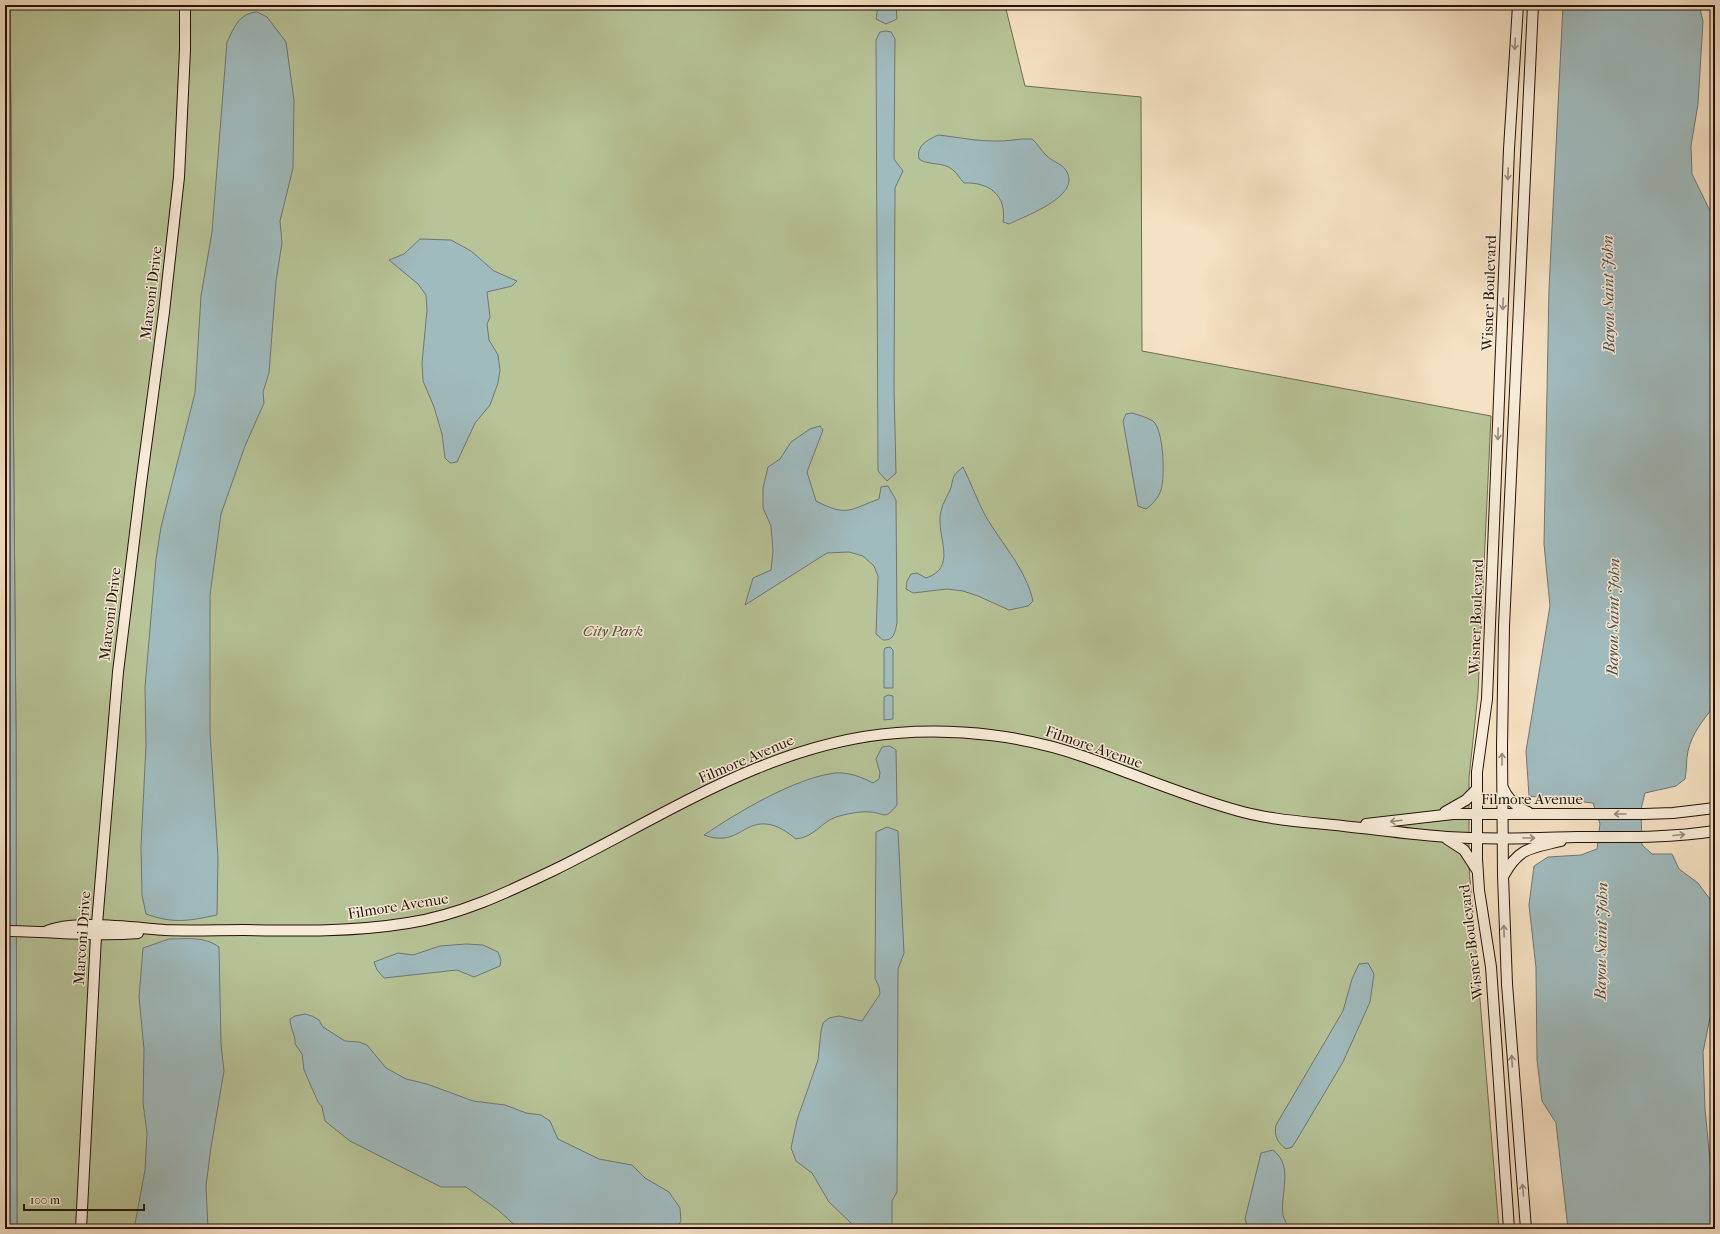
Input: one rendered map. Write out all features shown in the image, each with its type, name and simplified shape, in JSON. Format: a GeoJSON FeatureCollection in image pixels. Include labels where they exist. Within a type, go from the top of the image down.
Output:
{"type":"FeatureCollection","features":[{"type":"Feature","properties":{"kind":"street","name":"Marconi Drive"},"geometry":{"type":"LineString","coordinates":[[81,1229],[97,931],[118,672],[180,177],[185,58],[185,5]]}},
{"type":"Feature","properties":{"kind":"street","name":"Wisner Boulevard"},"geometry":{"type":"LineString","coordinates":[[1509,1229],[1491,967],[1478,870],[1477,789],[1487,699],[1509,149],[1518,5]]}},
{"type":"Feature","properties":{"kind":"street","name":"Wisner Boulevard"},"geometry":{"type":"LineString","coordinates":[[1526,1229],[1507,984],[1502,837],[1502,785],[1504,626],[1533,5]]}},
{"type":"Feature","properties":{"kind":"street","name":"Filmore Avenue"},"geometry":{"type":"LineString","coordinates":[[5,931],[45,932],[54,934],[97,931],[169,930],[339,931],[388,926],[451,914],[506,893],[739,775],[811,748],[847,740],[898,733],[958,732],[1017,739],[1083,756],[1172,790],[1232,809],[1257,816],[1305,823],[1348,826],[1444,837],[1477,838],[1642,837],[1673,836],[1715,831]]}},
{"type":"Feature","properties":{"kind":"street"},"geometry":{"type":"LineString","coordinates":[[1502,785],[1505,793],[1518,807],[1532,813]]}},
{"type":"Feature","properties":{"kind":"street"},"geometry":{"type":"LineString","coordinates":[[1438,816],[1462,803],[1477,789]]}},
{"type":"Feature","properties":{"kind":"street","name":"Filmore Avenue"},"geometry":{"type":"LineString","coordinates":[[1348,826],[1453,814],[1644,814],[1673,813],[1715,808]]}},
{"type":"Feature","properties":{"kind":"street"},"geometry":{"type":"LineString","coordinates":[[1444,837],[1462,848],[1478,870]]}},
{"type":"Feature","properties":{"kind":"street"},"geometry":{"type":"LineString","coordinates":[[1503,876],[1510,863],[1518,854],[1531,849],[1577,837]]}},
{"type":"Feature","properties":{"kind":"green space","name":"City Park"},"geometry":{"type":"Polygon","coordinates":[[[10,5],[1005,5],[1025,86],[1141,97],[1142,351],[1491,416],[1478,693],[1469,778],[1469,867],[1499,1229],[17,1229],[16,736],[10,5]]]}},
{"type":"Feature","properties":{"kind":"water"},"geometry":{"type":"Polygon","coordinates":[[[5,5],[10,5],[16,736],[17,1229],[5,1229],[5,5]]]}},
{"type":"Feature","properties":{"kind":"water"},"geometry":{"type":"Polygon","coordinates":[[[878,5],[896,5],[897,19],[886,24],[876,19],[878,5]]]}},
{"type":"Feature","properties":{"kind":"water","name":"Bayou Saint John"},"geometry":{"type":"Polygon","coordinates":[[[1563,5],[1699,5],[1703,21],[1698,104],[1691,146],[1692,174],[1715,221],[1715,705],[1692,738],[1687,754],[1685,779],[1676,786],[1645,793],[1641,809],[1642,845],[1652,854],[1672,854],[1679,869],[1698,883],[1715,906],[1715,993],[1703,1052],[1705,1109],[1714,1202],[1713,1229],[1568,1229],[1556,1123],[1542,1101],[1537,1060],[1536,968],[1529,905],[1534,866],[1548,857],[1581,855],[1597,849],[1600,824],[1593,803],[1529,796],[1526,751],[1550,606],[1544,544],[1549,289],[1563,5]]]}},
{"type":"Feature","properties":{"kind":"water"},"geometry":{"type":"Polygon","coordinates":[[[257,12],[267,17],[286,42],[294,100],[293,168],[280,221],[282,243],[276,281],[269,373],[263,392],[264,403],[245,446],[221,514],[210,595],[210,733],[218,857],[217,915],[198,919],[173,920],[146,914],[142,895],[141,847],[146,745],[145,687],[156,559],[161,527],[195,393],[201,296],[212,232],[227,42],[241,18],[257,12]]]}},
{"type":"Feature","properties":{"kind":"water"},"geometry":{"type":"Polygon","coordinates":[[[880,32],[891,32],[895,39],[894,159],[903,171],[895,188],[894,388],[896,473],[887,481],[878,471],[876,40],[880,32]]]}},
{"type":"Feature","properties":{"kind":"water"},"geometry":{"type":"Polygon","coordinates":[[[938,135],[987,141],[1032,139],[1048,157],[1061,165],[1067,172],[1069,181],[1066,190],[1059,197],[1038,211],[1009,224],[1003,222],[1002,204],[994,192],[981,185],[964,183],[954,171],[945,165],[919,159],[919,150],[921,147],[927,141],[938,135]]]}},
{"type":"Feature","properties":{"kind":"water"},"geometry":{"type":"Polygon","coordinates":[[[420,239],[451,240],[471,251],[494,271],[517,281],[512,286],[487,292],[490,317],[487,324],[489,340],[498,355],[500,370],[498,383],[490,405],[475,423],[457,462],[450,463],[445,458],[442,434],[434,407],[423,381],[422,363],[427,310],[426,295],[418,284],[389,260],[404,254],[420,239]]]}},
{"type":"Feature","properties":{"kind":"water"},"geometry":{"type":"Polygon","coordinates":[[[1132,413],[1153,421],[1157,426],[1163,454],[1161,490],[1155,501],[1146,509],[1138,506],[1123,421],[1126,414],[1132,413]]]}},
{"type":"Feature","properties":{"kind":"water"},"geometry":{"type":"Polygon","coordinates":[[[820,426],[823,430],[807,472],[816,501],[835,509],[854,509],[879,499],[881,487],[888,486],[896,500],[897,623],[896,630],[892,637],[887,640],[883,640],[876,634],[878,576],[874,566],[863,556],[849,552],[827,553],[745,605],[753,578],[771,570],[773,551],[771,526],[763,508],[763,488],[768,467],[780,459],[791,442],[810,429],[820,426]]]}},
{"type":"Feature","properties":{"kind":"water"},"geometry":{"type":"Polygon","coordinates":[[[963,467],[985,515],[1025,578],[1033,601],[1028,606],[1009,610],[963,591],[947,589],[913,593],[906,589],[907,581],[911,574],[917,573],[926,578],[941,568],[944,553],[940,527],[941,511],[951,488],[954,476],[963,467]]]}},
{"type":"Feature","properties":{"kind":"water"},"geometry":{"type":"Polygon","coordinates":[[[890,647],[893,650],[893,688],[884,688],[884,650],[885,648],[890,647]]]}},
{"type":"Feature","properties":{"kind":"water"},"geometry":{"type":"Polygon","coordinates":[[[888,695],[893,696],[893,719],[884,720],[884,697],[888,695]]]}},
{"type":"Feature","properties":{"kind":"water"},"geometry":{"type":"Polygon","coordinates":[[[890,746],[896,750],[897,805],[887,815],[866,812],[836,817],[803,838],[796,839],[778,827],[766,824],[758,824],[724,838],[715,838],[704,835],[733,816],[767,797],[819,776],[845,773],[860,777],[873,783],[879,779],[880,773],[876,759],[882,747],[890,746]]]}},
{"type":"Feature","properties":{"kind":"water"},"geometry":{"type":"Polygon","coordinates":[[[887,827],[898,831],[904,953],[898,969],[897,1192],[892,1201],[892,1229],[854,1229],[850,1222],[829,1202],[812,1173],[796,1161],[791,1148],[797,1120],[818,1060],[823,1023],[829,1018],[839,1016],[862,1021],[880,994],[875,978],[876,832],[887,827]]]}},
{"type":"Feature","properties":{"kind":"water"},"geometry":{"type":"Polygon","coordinates":[[[169,939],[201,940],[213,943],[219,947],[221,1044],[224,1071],[206,1186],[208,1229],[134,1229],[145,1170],[147,1133],[143,1103],[144,1049],[139,997],[143,948],[169,939]]]}},
{"type":"Feature","properties":{"kind":"water"},"geometry":{"type":"Polygon","coordinates":[[[466,944],[483,945],[498,952],[501,960],[500,966],[474,977],[457,970],[384,978],[377,970],[374,962],[398,953],[413,955],[440,946],[466,944]]]}},
{"type":"Feature","properties":{"kind":"water"},"geometry":{"type":"Polygon","coordinates":[[[1368,963],[1374,974],[1370,1002],[1343,1062],[1296,1141],[1292,1147],[1286,1149],[1280,1144],[1277,1138],[1275,1132],[1276,1125],[1343,1011],[1352,979],[1359,964],[1368,963]]]}},
{"type":"Feature","properties":{"kind":"water"},"geometry":{"type":"Polygon","coordinates":[[[305,1014],[319,1020],[323,1027],[345,1041],[359,1042],[367,1045],[386,1068],[406,1079],[427,1084],[473,1101],[505,1105],[526,1113],[541,1115],[550,1121],[558,1139],[599,1159],[632,1165],[645,1178],[669,1192],[680,1208],[681,1221],[677,1228],[519,1229],[498,1210],[466,1187],[441,1187],[350,1141],[325,1121],[322,1107],[318,1102],[304,1070],[302,1054],[295,1044],[290,1019],[295,1016],[305,1014]]]}},
{"type":"Feature","properties":{"kind":"water"},"geometry":{"type":"Polygon","coordinates":[[[1273,1150],[1279,1156],[1285,1172],[1283,1215],[1290,1229],[1248,1229],[1245,1219],[1261,1153],[1273,1150]]]}}]}
